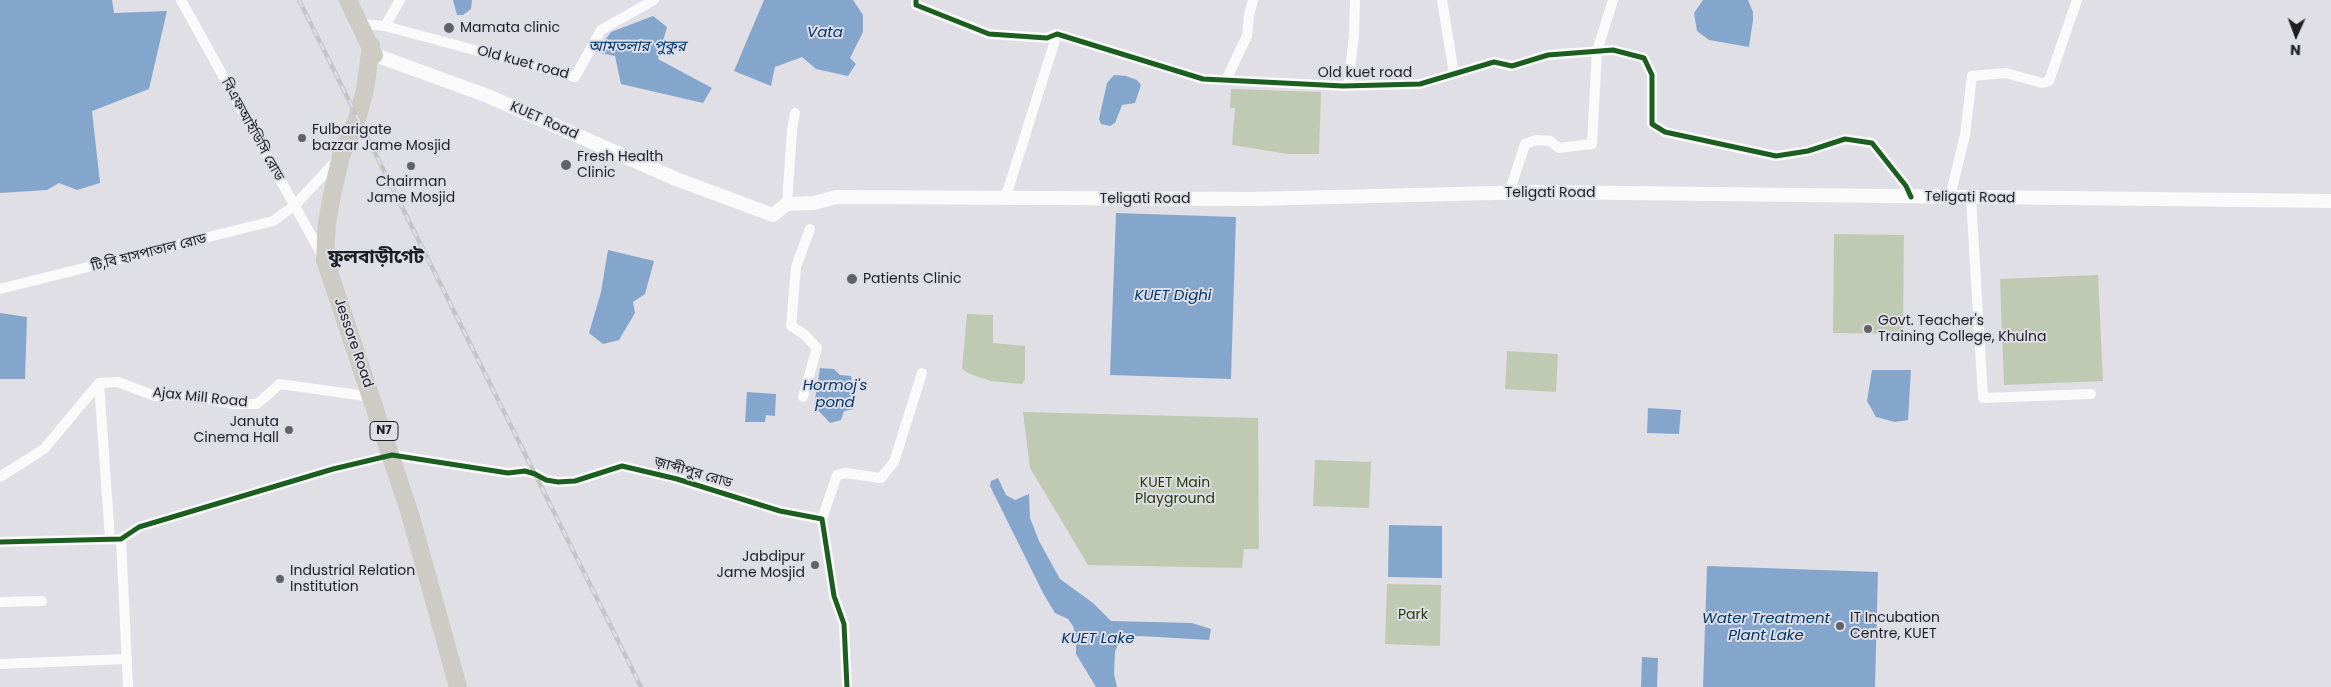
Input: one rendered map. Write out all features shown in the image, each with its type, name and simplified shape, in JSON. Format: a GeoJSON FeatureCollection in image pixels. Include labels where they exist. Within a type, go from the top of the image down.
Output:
{"type":"FeatureCollection","features":[{"type":"Feature","properties":{"kind":"highway","name":"N7"},"geometry":{"type":"LineString","coordinates":[[345,153],[361,128],[370,100],[371,52],[361,24],[348,0]]}},
{"type":"Feature","properties":{"kind":"highway","name":"Jessore Road"},"geometry":{"type":"LineString","coordinates":[[345,153],[337,175],[327,222],[325,260],[392,455],[458,687]]}},
{"type":"Feature","properties":{"kind":"main road","name":"KUET Road"},"geometry":{"type":"LineString","coordinates":[[371,52],[488,96],[676,178],[773,215],[787,204]]}},
{"type":"Feature","properties":{"kind":"main road","name":"Teligati Road"},"geometry":{"type":"LineString","coordinates":[[787,204],[814,203],[836,197],[1253,199],[1509,192],[2331,202]]}},
{"type":"Feature","properties":{"kind":"street","name":"বিএফআইডিসি রোড"},"geometry":{"type":"LineString","coordinates":[[181,0],[325,260]]}},
{"type":"Feature","properties":{"kind":"street"},"geometry":{"type":"LineString","coordinates":[[385,26],[400,0]]}},
{"type":"Feature","properties":{"kind":"street","name":"Old kuet road"},"geometry":{"type":"LineString","coordinates":[[361,24],[385,26],[575,78],[601,30],[654,0]]}},
{"type":"Feature","properties":{"kind":"street","name":"Old kuet road"},"geometry":{"type":"LineString","coordinates":[[916,0],[916,5],[990,34],[1047,38],[1057,34],[1203,79],[1348,86],[1420,84],[1494,62],[1512,66],[1548,55],[1613,50],[1644,58],[1652,75],[1652,124],[1665,132],[1776,156],[1808,151],[1844,139],[1872,143],[1906,186],[1911,197]]}},
{"type":"Feature","properties":{"kind":"street"},"geometry":{"type":"LineString","coordinates":[[1226,80],[1247,36],[1252,0]]}},
{"type":"Feature","properties":{"kind":"street"},"geometry":{"type":"LineString","coordinates":[[1348,86],[1354,36],[1355,0]]}},
{"type":"Feature","properties":{"kind":"street"},"geometry":{"type":"LineString","coordinates":[[1442,0],[1454,74]]}},
{"type":"Feature","properties":{"kind":"street"},"geometry":{"type":"LineString","coordinates":[[1509,192],[1525,144],[1536,140],[1550,141],[1559,148],[1592,144],[1597,51],[1613,0]]}},
{"type":"Feature","properties":{"kind":"street"},"geometry":{"type":"LineString","coordinates":[[1950,197],[1965,135],[1972,76],[2006,73],[2042,83],[2049,81],[2077,0]]}},
{"type":"Feature","properties":{"kind":"street"},"geometry":{"type":"LineString","coordinates":[[1005,199],[1057,34]]}},
{"type":"Feature","properties":{"kind":"street"},"geometry":{"type":"LineString","coordinates":[[787,204],[795,113]]}},
{"type":"Feature","properties":{"kind":"street","name":"টি,বি হাসপাতাল রোড"},"geometry":{"type":"LineString","coordinates":[[0,289],[273,221],[294,206],[345,153]]}},
{"type":"Feature","properties":{"kind":"street"},"geometry":{"type":"LineString","coordinates":[[1971,198],[1983,398],[2091,394]]}},
{"type":"Feature","properties":{"kind":"street"},"geometry":{"type":"LineString","coordinates":[[803,397],[817,348],[804,334],[791,326],[796,267],[810,229]]}},
{"type":"Feature","properties":{"kind":"street"},"geometry":{"type":"LineString","coordinates":[[847,687],[844,624],[834,596],[822,519],[837,475],[846,473],[881,478],[894,462],[922,373]]}},
{"type":"Feature","properties":{"kind":"street","name":"Ajax Mill Road"},"geometry":{"type":"LineString","coordinates":[[99,383],[118,382],[155,396],[194,396],[233,404],[257,404],[280,384],[372,397]]}},
{"type":"Feature","properties":{"kind":"street"},"geometry":{"type":"LineString","coordinates":[[0,477],[44,449],[99,383]]}},
{"type":"Feature","properties":{"kind":"street"},"geometry":{"type":"LineString","coordinates":[[99,383],[127,659],[128,687]]}},
{"type":"Feature","properties":{"kind":"street"},"geometry":{"type":"LineString","coordinates":[[0,542],[115,539],[139,527],[333,469],[392,455]]}},
{"type":"Feature","properties":{"kind":"street","name":"জ়াব্দীপুর রোড"},"geometry":{"type":"LineString","coordinates":[[392,455],[508,473],[525,471],[546,480],[558,482],[575,481],[622,466],[677,479],[780,511],[822,519]]}},
{"type":"Feature","properties":{"kind":"street"},"geometry":{"type":"LineString","coordinates":[[0,602],[42,601]]}},
{"type":"Feature","properties":{"kind":"street"},"geometry":{"type":"LineString","coordinates":[[0,664],[127,659]]}},
{"type":"Feature","properties":{"kind":"green space"},"geometry":{"type":"Polygon","coordinates":[[[1231,89],[1321,92],[1319,154],[1288,154],[1232,145],[1235,108],[1230,108],[1231,89]]]}},
{"type":"Feature","properties":{"kind":"green space"},"geometry":{"type":"Polygon","coordinates":[[[1834,234],[1904,235],[1903,334],[1833,333],[1834,234]]]}},
{"type":"Feature","properties":{"kind":"green space"},"geometry":{"type":"Polygon","coordinates":[[[2098,275],[2103,381],[2004,385],[2000,279],[2098,275]]]}},
{"type":"Feature","properties":{"kind":"green space"},"geometry":{"type":"Polygon","coordinates":[[[967,314],[993,315],[993,343],[1025,346],[1025,379],[1022,384],[991,381],[970,374],[962,369],[967,314]]]}},
{"type":"Feature","properties":{"kind":"green space"},"geometry":{"type":"Polygon","coordinates":[[[1507,351],[1558,354],[1556,392],[1505,389],[1507,351]]]}},
{"type":"Feature","properties":{"kind":"green space","name":"KUET Main Playground"},"geometry":{"type":"Polygon","coordinates":[[[1023,412],[1258,418],[1259,549],[1244,549],[1242,568],[1088,565],[1030,468],[1023,412]]]}},
{"type":"Feature","properties":{"kind":"green space"},"geometry":{"type":"Polygon","coordinates":[[[1315,460],[1371,462],[1369,508],[1313,506],[1315,460]]]}},
{"type":"Feature","properties":{"kind":"green space","name":"Park"},"geometry":{"type":"Polygon","coordinates":[[[1387,584],[1441,585],[1440,646],[1385,644],[1387,584]]]}},
{"type":"Feature","properties":{"kind":"water"},"geometry":{"type":"Polygon","coordinates":[[[0,0],[112,0],[114,13],[167,11],[149,89],[92,111],[100,183],[77,190],[59,183],[47,190],[0,193],[0,0]]]}},
{"type":"Feature","properties":{"kind":"water"},"geometry":{"type":"Polygon","coordinates":[[[453,0],[472,0],[471,9],[463,15],[457,15],[453,0]]]}},
{"type":"Feature","properties":{"kind":"water","name":"Vata"},"geometry":{"type":"Polygon","coordinates":[[[764,0],[853,0],[863,15],[863,32],[850,58],[856,64],[848,76],[816,69],[802,57],[775,67],[771,86],[734,71],[764,0]]]}},
{"type":"Feature","properties":{"kind":"water"},"geometry":{"type":"Polygon","coordinates":[[[1703,0],[1748,0],[1753,12],[1749,47],[1709,40],[1697,31],[1694,13],[1703,0]]]}},
{"type":"Feature","properties":{"kind":"water","name":"আমতলার পুকুর"},"geometry":{"type":"Polygon","coordinates":[[[653,16],[667,27],[658,59],[712,88],[703,103],[621,84],[615,56],[596,52],[611,32],[653,16]]]}},
{"type":"Feature","properties":{"kind":"water"},"geometry":{"type":"Polygon","coordinates":[[[1114,75],[1126,76],[1137,80],[1141,85],[1135,103],[1122,105],[1115,123],[1110,126],[1101,124],[1099,119],[1107,83],[1114,75]]]}},
{"type":"Feature","properties":{"kind":"water","name":"KUET Dighi"},"geometry":{"type":"Polygon","coordinates":[[[1116,213],[1236,217],[1231,379],[1110,375],[1116,213]]]}},
{"type":"Feature","properties":{"kind":"water"},"geometry":{"type":"Polygon","coordinates":[[[608,250],[654,261],[645,294],[633,302],[635,313],[619,340],[603,344],[589,333],[601,292],[608,250]]]}},
{"type":"Feature","properties":{"kind":"water"},"geometry":{"type":"Polygon","coordinates":[[[0,313],[27,317],[25,379],[0,379],[0,313]]]}},
{"type":"Feature","properties":{"kind":"water","name":"Hormoj's pond"},"geometry":{"type":"Polygon","coordinates":[[[820,368],[834,369],[840,375],[851,376],[854,390],[854,409],[844,411],[841,420],[830,423],[814,406],[820,368]]]}},
{"type":"Feature","properties":{"kind":"water"},"geometry":{"type":"Polygon","coordinates":[[[1872,370],[1911,370],[1908,420],[1895,422],[1876,417],[1867,401],[1872,370]]]}},
{"type":"Feature","properties":{"kind":"water"},"geometry":{"type":"Polygon","coordinates":[[[747,392],[776,394],[775,416],[766,415],[765,422],[745,422],[747,392]]]}},
{"type":"Feature","properties":{"kind":"water"},"geometry":{"type":"Polygon","coordinates":[[[1648,408],[1681,410],[1679,434],[1647,433],[1648,408]]]}},
{"type":"Feature","properties":{"kind":"water","name":"KUET Lake"},"geometry":{"type":"Polygon","coordinates":[[[998,478],[1006,495],[1015,500],[1029,494],[1030,518],[1039,541],[1060,579],[1093,603],[1111,621],[1192,623],[1211,629],[1209,640],[1127,637],[1118,644],[1115,652],[1114,674],[1117,687],[1096,687],[1076,654],[1076,636],[1073,626],[1068,619],[1055,613],[1043,593],[990,486],[991,481],[998,478]]]}},
{"type":"Feature","properties":{"kind":"water"},"geometry":{"type":"Polygon","coordinates":[[[1389,525],[1442,526],[1442,578],[1388,577],[1389,525]]]}},
{"type":"Feature","properties":{"kind":"water","name":"Water Treatment Plant Lake"},"geometry":{"type":"Polygon","coordinates":[[[1707,566],[1878,572],[1875,687],[1703,687],[1707,566]]]}},
{"type":"Feature","properties":{"kind":"water"},"geometry":{"type":"Polygon","coordinates":[[[1642,657],[1658,658],[1657,687],[1641,687],[1642,657]]]}},
{"type":"Feature","properties":{"kind":"railway"},"geometry":{"type":"LineString","coordinates":[[299,0],[641,687]]}},
{"type":"Feature","properties":{"kind":"cycle path"},"geometry":{"type":"LineString","coordinates":[[916,0],[916,5],[989,34],[1047,38],[1057,34],[1203,79],[1343,86],[1420,84],[1494,62],[1512,66],[1548,55],[1613,50],[1644,58],[1652,75],[1652,124],[1665,132],[1776,156],[1808,151],[1845,139],[1872,143],[1906,186],[1911,197]]}},
{"type":"Feature","properties":{"kind":"cycle path"},"geometry":{"type":"LineString","coordinates":[[0,542],[121,539],[139,527],[333,469],[392,455],[508,473],[525,471],[546,480],[558,482],[575,481],[622,466],[677,479],[780,511],[822,519],[834,596],[844,624],[847,687]]}},
{"type":"Feature","properties":{"kind":"place","name":"Mamata clinic"},"geometry":{"type":"Point","coordinates":[449,28]}},
{"type":"Feature","properties":{"kind":"place","name":"Fulbarigate bazzar Jame Mosjid"},"geometry":{"type":"Point","coordinates":[302,138]}},
{"type":"Feature","properties":{"kind":"place","name":"Fresh Health Clinic"},"geometry":{"type":"Point","coordinates":[566,165]}},
{"type":"Feature","properties":{"kind":"place","name":"Chairman Jame Mosjid"},"geometry":{"type":"Point","coordinates":[411,166]}},
{"type":"Feature","properties":{"kind":"place","name":"Patients Clinic"},"geometry":{"type":"Point","coordinates":[852,279]}},
{"type":"Feature","properties":{"kind":"place","name":"Govt. Teacher's Training College, Khulna"},"geometry":{"type":"Point","coordinates":[1868,329]}},
{"type":"Feature","properties":{"kind":"place","name":"Januta Cinema Hall"},"geometry":{"type":"Point","coordinates":[289,430]}},
{"type":"Feature","properties":{"kind":"place","name":"Jabdipur Jame Mosjid"},"geometry":{"type":"Point","coordinates":[815,565]}},
{"type":"Feature","properties":{"kind":"place","name":"Industrial Relation Institution"},"geometry":{"type":"Point","coordinates":[280,579]}},
{"type":"Feature","properties":{"kind":"place","name":"IT Incubation Centre, KUET"},"geometry":{"type":"Point","coordinates":[1840,626]}},
{"type":"Feature","properties":{"kind":"district","name":"ফুলবাড়ীগেট"},"geometry":{"type":"Point","coordinates":[376,258]}}]}
